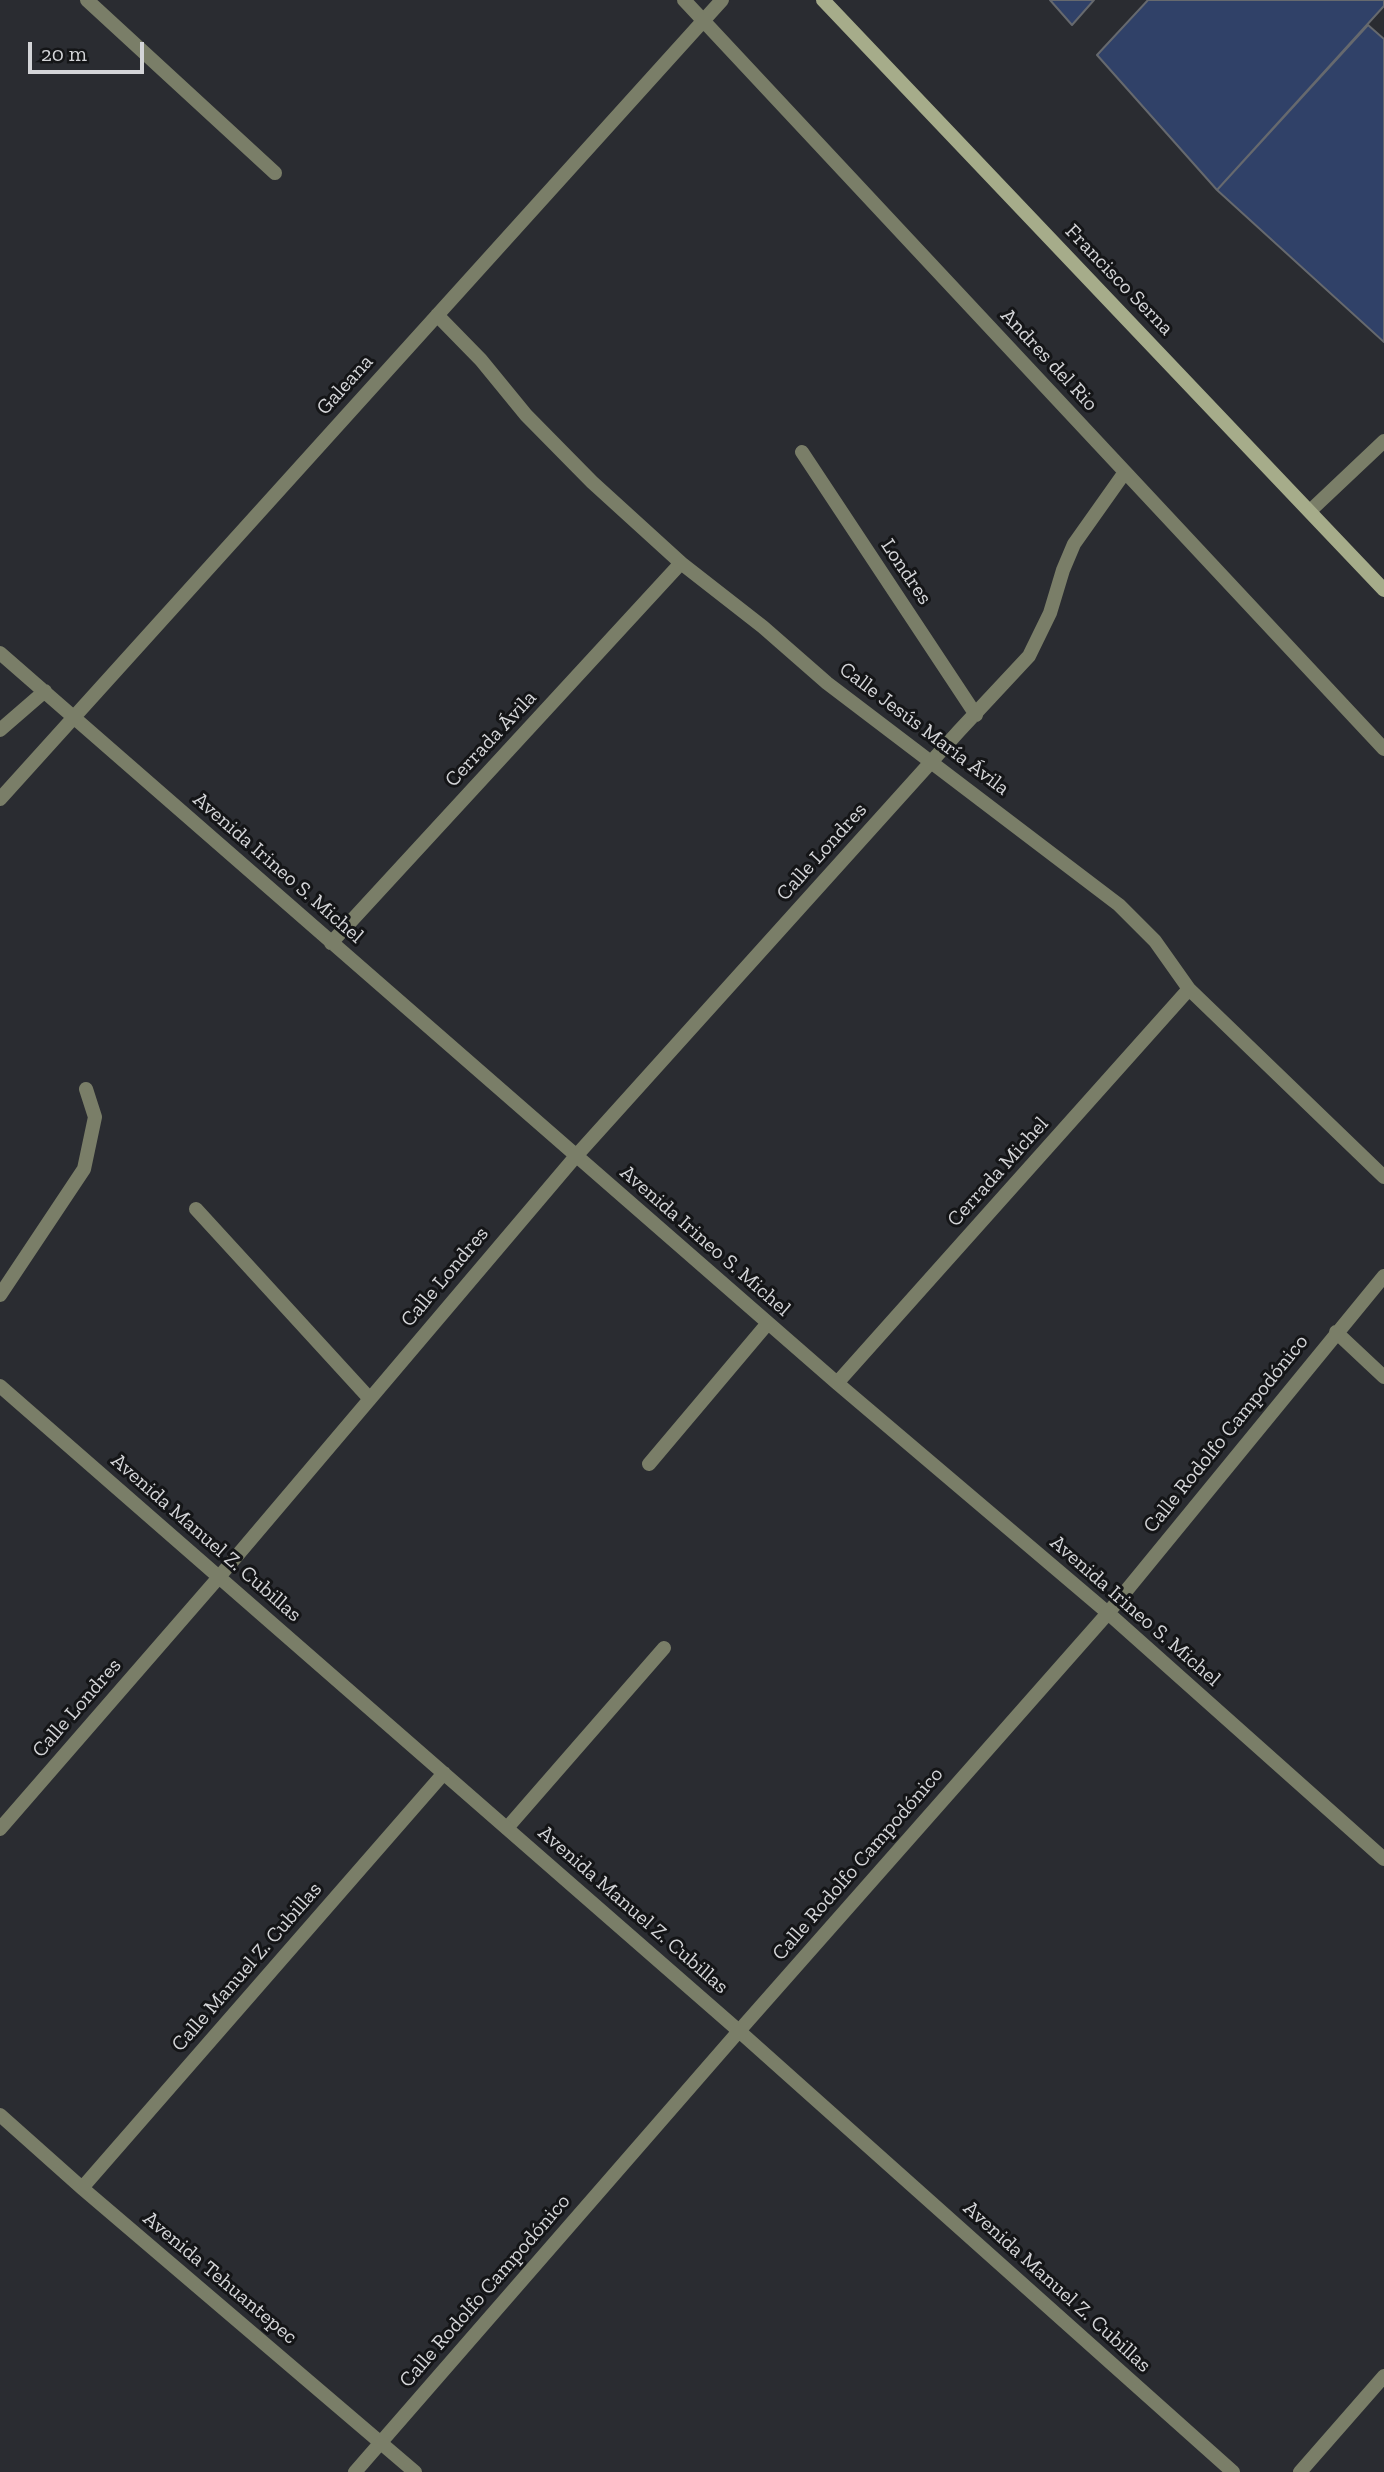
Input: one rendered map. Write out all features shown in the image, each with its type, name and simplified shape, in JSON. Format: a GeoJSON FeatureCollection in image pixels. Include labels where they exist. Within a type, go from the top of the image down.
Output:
{"type":"FeatureCollection","features":[{"type":"Feature","properties":{"kind":"main road","name":"Francisco Serna"},"geometry":{"type":"LineString","coordinates":[[823,0],[1384,590]]}},
{"type":"Feature","properties":{"kind":"street"},"geometry":{"type":"LineString","coordinates":[[87,0],[275,173]]}},
{"type":"Feature","properties":{"kind":"street","name":"Andres del Rio"},"geometry":{"type":"LineString","coordinates":[[684,0],[1384,749]]}},
{"type":"Feature","properties":{"kind":"street","name":"Galeana"},"geometry":{"type":"LineString","coordinates":[[0,799],[722,0]]}},
{"type":"Feature","properties":{"kind":"street","name":"Calle Jesús María Ávila"},"geometry":{"type":"LineString","coordinates":[[437,315],[481,360],[535,424],[592,482],[681,563],[763,627],[827,683],[1119,905],[1155,941],[1189,989],[1384,1177]]}},
{"type":"Feature","properties":{"kind":"street"},"geometry":{"type":"LineString","coordinates":[[1310,511],[1384,441]]}},
{"type":"Feature","properties":{"kind":"street","name":"Londres"},"geometry":{"type":"LineString","coordinates":[[802,452],[976,715]]}},
{"type":"Feature","properties":{"kind":"street","name":"Calle Londres"},"geometry":{"type":"LineString","coordinates":[[0,1829],[219,1577],[576,1156],[1029,656],[1050,613],[1074,544],[1125,472]]}},
{"type":"Feature","properties":{"kind":"street","name":"Cerrada Ávila"},"geometry":{"type":"LineString","coordinates":[[331,943],[681,563]]}},
{"type":"Feature","properties":{"kind":"street","name":"Avenida Irineo S. Michel"},"geometry":{"type":"LineString","coordinates":[[0,653],[837,1383],[1108,1613],[1384,1859]]}},
{"type":"Feature","properties":{"kind":"street"},"geometry":{"type":"LineString","coordinates":[[0,730],[45,691]]}},
{"type":"Feature","properties":{"kind":"street","name":"Cerrada Michel"},"geometry":{"type":"LineString","coordinates":[[837,1383],[1189,989]]}},
{"type":"Feature","properties":{"kind":"street"},"geometry":{"type":"LineString","coordinates":[[0,1294],[83,1168],[95,1117],[86,1089]]}},
{"type":"Feature","properties":{"kind":"street"},"geometry":{"type":"LineString","coordinates":[[196,1209],[370,1399]]}},
{"type":"Feature","properties":{"kind":"street","name":"Calle Rodolfo Campodónico"},"geometry":{"type":"LineString","coordinates":[[355,2472],[1108,1613],[1384,1276]]}},
{"type":"Feature","properties":{"kind":"street"},"geometry":{"type":"LineString","coordinates":[[649,1464],[768,1322]]}},
{"type":"Feature","properties":{"kind":"street"},"geometry":{"type":"LineString","coordinates":[[1336,1332],[1384,1377]]}},
{"type":"Feature","properties":{"kind":"street","name":"Avenida Manuel Z. Cubillas"},"geometry":{"type":"LineString","coordinates":[[0,1386],[739,2031],[1233,2472]]}},
{"type":"Feature","properties":{"kind":"street"},"geometry":{"type":"LineString","coordinates":[[507,1828],[664,1648]]}},
{"type":"Feature","properties":{"kind":"street","name":"Calle Manuel Z. Cubillas"},"geometry":{"type":"LineString","coordinates":[[82,2188],[444,1773]]}},
{"type":"Feature","properties":{"kind":"street","name":"Avenida Tehuantepec"},"geometry":{"type":"LineString","coordinates":[[0,2115],[415,2472]]}},
{"type":"Feature","properties":{"kind":"street"},"geometry":{"type":"LineString","coordinates":[[1300,2472],[1384,2376]]}},
{"type":"Feature","properties":{"kind":"building"},"geometry":{"type":"Polygon","coordinates":[[[1050,0],[1094,0],[1072,25],[1050,0]]]}},
{"type":"Feature","properties":{"kind":"building"},"geometry":{"type":"Polygon","coordinates":[[[1148,0],[1384,0],[1384,6],[1217,190],[1097,55],[1148,0]]]}},
{"type":"Feature","properties":{"kind":"building"},"geometry":{"type":"Polygon","coordinates":[[[1368,25],[1384,39],[1384,342],[1217,190],[1368,25]]]}}]}
